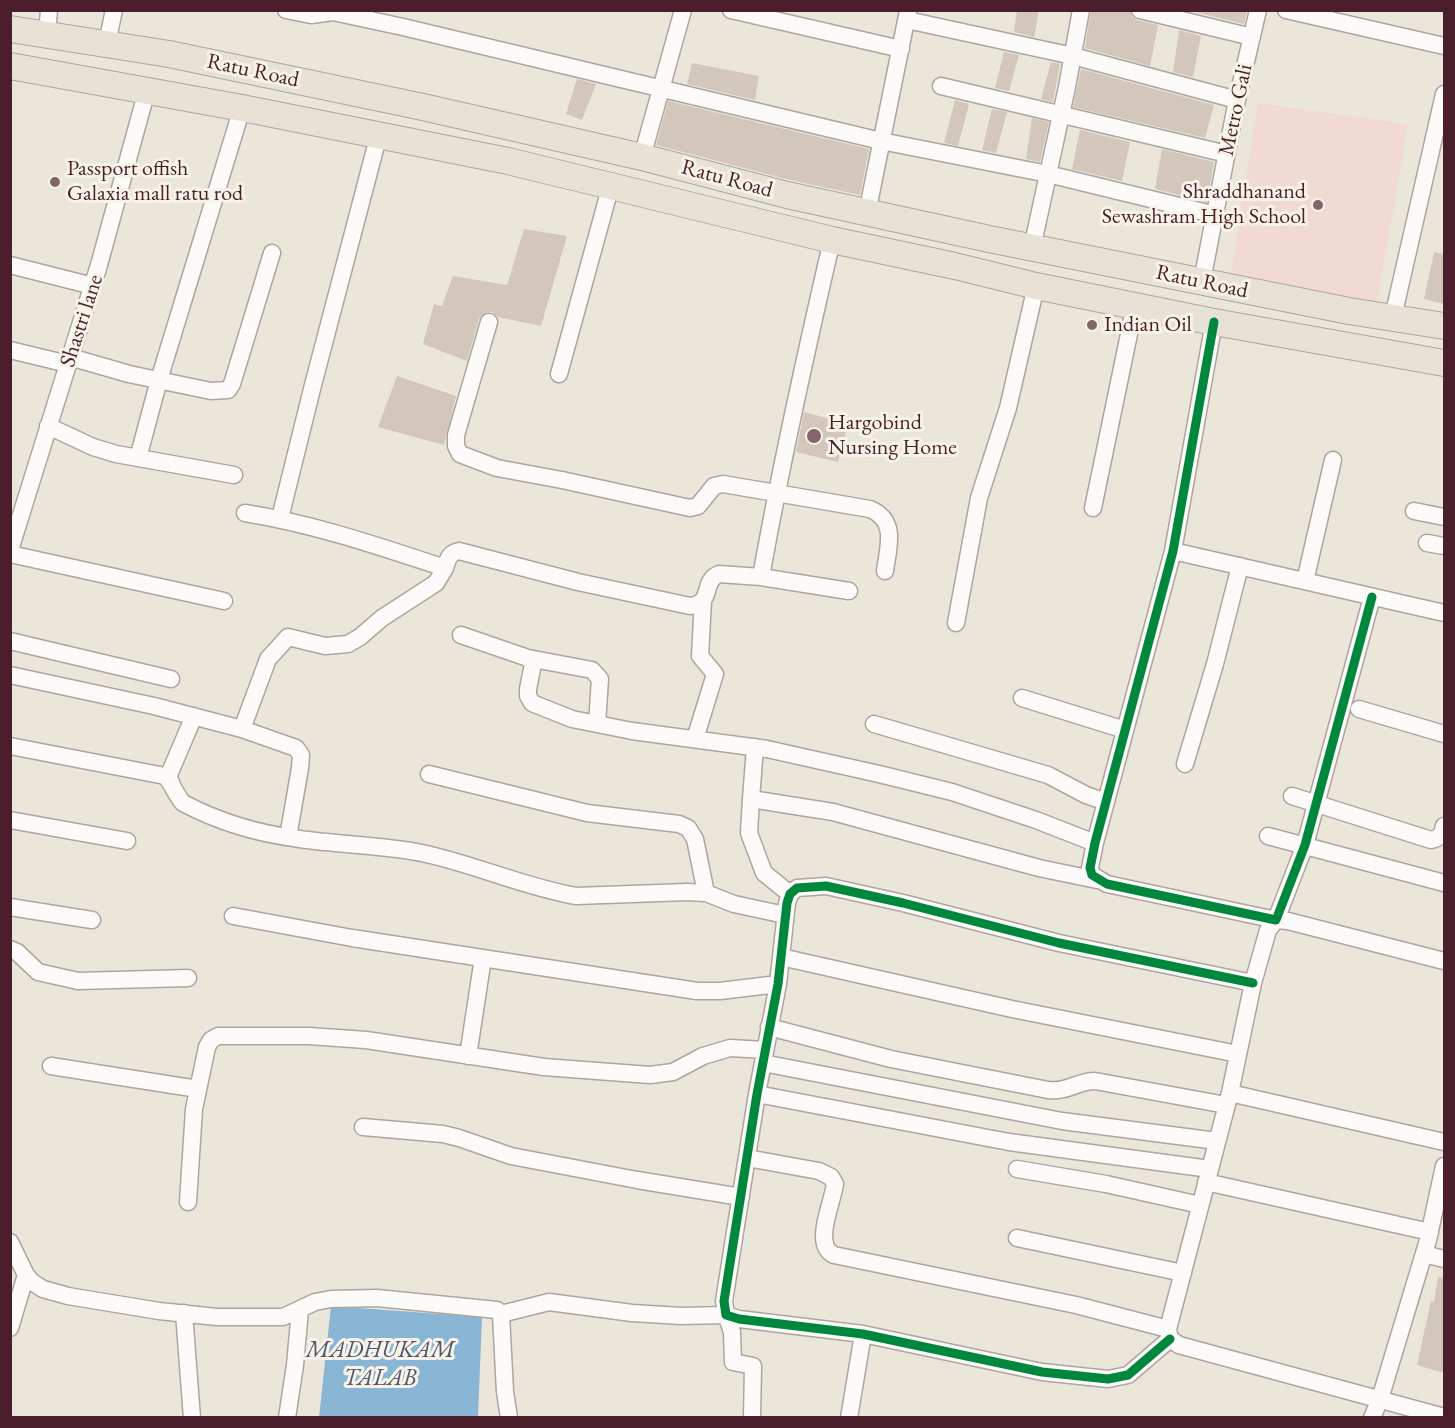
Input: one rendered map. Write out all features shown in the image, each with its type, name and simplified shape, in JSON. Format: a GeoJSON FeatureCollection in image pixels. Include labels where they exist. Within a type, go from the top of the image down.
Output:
{"type":"FeatureCollection","features":[{"type":"Feature","properties":{"kind":"main road","name":"Ratu Road"},"geometry":{"type":"LineString","coordinates":[[10,29],[48,22],[107,43],[423,107],[642,157],[787,195],[867,213],[1338,309],[1444,326]]}},
{"type":"Feature","properties":{"kind":"main road"},"geometry":{"type":"LineString","coordinates":[[10,41],[330,99],[526,141],[894,228],[1244,301],[1444,337]]}},
{"type":"Feature","properties":{"kind":"main road"},"geometry":{"type":"LineString","coordinates":[[10,55],[327,112],[523,154],[902,244],[1242,314],[1444,351]]}},
{"type":"Feature","properties":{"kind":"main road","name":"Ratu Road"},"geometry":{"type":"LineString","coordinates":[[10,66],[379,134],[508,161],[832,240],[1036,286],[1214,322],[1444,363]]}},
{"type":"Feature","properties":{"kind":"street"},"geometry":{"type":"LineString","coordinates":[[107,43],[114,10]]}},
{"type":"Feature","properties":{"kind":"street"},"geometry":{"type":"LineString","coordinates":[[286,10],[311,15],[333,12],[403,27],[881,141],[1048,174],[1216,215]]}},
{"type":"Feature","properties":{"kind":"street"},"geometry":{"type":"LineString","coordinates":[[642,157],[683,10]]}},
{"type":"Feature","properties":{"kind":"street"},"geometry":{"type":"LineString","coordinates":[[730,10],[901,48]]}},
{"type":"Feature","properties":{"kind":"street"},"geometry":{"type":"LineString","coordinates":[[1032,248],[1081,10]]}},
{"type":"Feature","properties":{"kind":"street"},"geometry":{"type":"LineString","coordinates":[[1140,10],[1252,37]]}},
{"type":"Feature","properties":{"kind":"street","name":"Metro Gali"},"geometry":{"type":"LineString","coordinates":[[1202,281],[1237,100],[1258,10]]}},
{"type":"Feature","properties":{"kind":"street"},"geometry":{"type":"LineString","coordinates":[[1286,10],[1444,46]]}},
{"type":"Feature","properties":{"kind":"street"},"geometry":{"type":"LineString","coordinates":[[867,213],[908,15],[1237,100]]}},
{"type":"Feature","properties":{"kind":"street"},"geometry":{"type":"LineString","coordinates":[[941,86],[1227,154]]}},
{"type":"Feature","properties":{"kind":"street","name":"Shastri lane"},"geometry":{"type":"LineString","coordinates":[[10,550],[93,286],[147,90]]}},
{"type":"Feature","properties":{"kind":"street"},"geometry":{"type":"LineString","coordinates":[[1393,317],[1444,94]]}},
{"type":"Feature","properties":{"kind":"street"},"geometry":{"type":"LineString","coordinates":[[138,458],[159,380],[242,108]]}},
{"type":"Feature","properties":{"kind":"street"},"geometry":{"type":"LineString","coordinates":[[280,518],[379,134]]}},
{"type":"Feature","properties":{"kind":"street"},"geometry":{"type":"LineString","coordinates":[[559,374],[611,185]]}},
{"type":"Feature","properties":{"kind":"street"},"geometry":{"type":"LineString","coordinates":[[761,577],[798,385],[832,240]]}},
{"type":"Feature","properties":{"kind":"street"},"geometry":{"type":"LineString","coordinates":[[10,350],[211,391],[228,390],[272,253]]}},
{"type":"Feature","properties":{"kind":"street"},"geometry":{"type":"LineString","coordinates":[[10,265],[93,286]]}},
{"type":"Feature","properties":{"kind":"street"},"geometry":{"type":"LineString","coordinates":[[956,623],[979,498],[1008,408],[1036,286]]}},
{"type":"Feature","properties":{"kind":"street"},"geometry":{"type":"LineString","coordinates":[[1093,508],[1135,305]]}},
{"type":"Feature","properties":{"kind":"street"},"geometry":{"type":"LineString","coordinates":[[489,322],[456,435],[456,446],[460,454],[497,468],[690,508],[698,506],[714,486],[723,484],[857,506],[879,513],[885,519],[888,528],[885,572]]}},
{"type":"Feature","properties":{"kind":"street"},"geometry":{"type":"LineString","coordinates":[[1097,880],[1090,868],[1095,843],[1173,551],[1214,322]]}},
{"type":"Feature","properties":{"kind":"street"},"geometry":{"type":"LineString","coordinates":[[48,426],[93,447],[138,458],[234,475]]}},
{"type":"Feature","properties":{"kind":"street"},"geometry":{"type":"LineString","coordinates":[[1305,581],[1333,460]]}},
{"type":"Feature","properties":{"kind":"street"},"geometry":{"type":"LineString","coordinates":[[1414,511],[1444,516]]}},
{"type":"Feature","properties":{"kind":"street"},"geometry":{"type":"LineString","coordinates":[[245,513],[280,518],[337,532],[445,568]]}},
{"type":"Feature","properties":{"kind":"street"},"geometry":{"type":"LineString","coordinates":[[1427,543],[1444,546]]}},
{"type":"Feature","properties":{"kind":"street"},"geometry":{"type":"LineString","coordinates":[[242,729],[268,658],[288,637],[325,646],[348,644],[382,618],[436,583],[453,552],[459,551],[568,580],[690,606],[697,606],[703,602]]}},
{"type":"Feature","properties":{"kind":"street"},"geometry":{"type":"LineString","coordinates":[[1173,551],[1444,613]]}},
{"type":"Feature","properties":{"kind":"street"},"geometry":{"type":"LineString","coordinates":[[10,554],[224,600]]}},
{"type":"Feature","properties":{"kind":"street"},"geometry":{"type":"LineString","coordinates":[[1185,764],[1215,664],[1240,566]]}},
{"type":"Feature","properties":{"kind":"street"},"geometry":{"type":"LineString","coordinates":[[695,739],[715,674],[700,656],[703,602],[713,576],[719,574],[761,577],[849,591]]}},
{"type":"Feature","properties":{"kind":"street"},"geometry":{"type":"LineString","coordinates":[[501,1314],[549,1302],[632,1313],[681,1316],[726,1315],[739,1319],[863,1334],[1042,1372],[1108,1379],[1128,1375],[1169,1334],[1228,1099],[1253,983],[1269,930],[1276,920],[1304,846],[1372,597]]}},
{"type":"Feature","properties":{"kind":"street"},"geometry":{"type":"LineString","coordinates":[[461,635],[528,658],[592,670],[600,679],[597,724]]}},
{"type":"Feature","properties":{"kind":"street"},"geometry":{"type":"LineString","coordinates":[[10,641],[171,679]]}},
{"type":"Feature","properties":{"kind":"street"},"geometry":{"type":"LineString","coordinates":[[528,658],[533,664],[528,689],[528,696],[532,703],[572,719],[755,747],[952,792],[1036,820],[1095,843]]}},
{"type":"Feature","properties":{"kind":"street"},"geometry":{"type":"LineString","coordinates":[[10,675],[194,716],[242,729],[296,748],[301,755],[288,837]]}},
{"type":"Feature","properties":{"kind":"street"},"geometry":{"type":"LineString","coordinates":[[1022,698],[1125,730]]}},
{"type":"Feature","properties":{"kind":"street"},"geometry":{"type":"LineString","coordinates":[[1359,709],[1444,735]]}},
{"type":"Feature","properties":{"kind":"street"},"geometry":{"type":"LineString","coordinates":[[194,716],[168,777],[183,803],[238,825],[288,837],[421,852],[576,896],[706,893],[734,904],[785,915]]}},
{"type":"Feature","properties":{"kind":"street"},"geometry":{"type":"LineString","coordinates":[[874,724],[1048,775],[1086,795],[1106,801]]}},
{"type":"Feature","properties":{"kind":"street"},"geometry":{"type":"LineString","coordinates":[[10,746],[165,776],[171,782]]}},
{"type":"Feature","properties":{"kind":"street"},"geometry":{"type":"LineString","coordinates":[[755,747],[749,833],[764,873],[790,894]]}},
{"type":"Feature","properties":{"kind":"street"},"geometry":{"type":"LineString","coordinates":[[429,774],[587,813],[679,824],[688,828],[695,839],[706,893]]}},
{"type":"Feature","properties":{"kind":"street"},"geometry":{"type":"LineString","coordinates":[[1292,796],[1431,840],[1442,834],[1444,826]]}},
{"type":"Feature","properties":{"kind":"street"},"geometry":{"type":"LineString","coordinates":[[751,799],[833,812],[1039,868],[1288,921],[1444,962]]}},
{"type":"Feature","properties":{"kind":"street"},"geometry":{"type":"LineString","coordinates":[[10,820],[127,841]]}},
{"type":"Feature","properties":{"kind":"street"},"geometry":{"type":"LineString","coordinates":[[1269,836],[1444,882]]}},
{"type":"Feature","properties":{"kind":"street"},"geometry":{"type":"LineString","coordinates":[[752,1418],[753,1366],[733,1362],[732,1332],[724,1301],[790,894],[797,888],[826,886],[1059,943],[1253,983]]}},
{"type":"Feature","properties":{"kind":"street"},"geometry":{"type":"LineString","coordinates":[[10,906],[92,920]]}},
{"type":"Feature","properties":{"kind":"street"},"geometry":{"type":"LineString","coordinates":[[233,916],[352,938],[697,991],[777,984]]}},
{"type":"Feature","properties":{"kind":"street"},"geometry":{"type":"LineString","coordinates":[[10,949],[17,951],[38,972],[78,981],[188,978]]}},
{"type":"Feature","properties":{"kind":"street"},"geometry":{"type":"LineString","coordinates":[[781,957],[1012,1009],[1238,1054]]}},
{"type":"Feature","properties":{"kind":"street"},"geometry":{"type":"LineString","coordinates":[[468,1056],[483,958]]}},
{"type":"Feature","properties":{"kind":"street"},"geometry":{"type":"LineString","coordinates":[[769,1027],[891,1059],[1047,1090],[1067,1090],[1095,1081],[1228,1099],[1444,1142]]}},
{"type":"Feature","properties":{"kind":"street"},"geometry":{"type":"LineString","coordinates":[[188,1202],[194,1109],[207,1047],[211,1040],[218,1036],[309,1036],[366,1040],[544,1067],[651,1075],[672,1072],[703,1056],[730,1048],[1062,1121],[1217,1141]]}},
{"type":"Feature","properties":{"kind":"street"},"geometry":{"type":"LineString","coordinates":[[51,1066],[198,1089]]}},
{"type":"Feature","properties":{"kind":"street"},"geometry":{"type":"LineString","coordinates":[[757,1094],[1009,1142],[1208,1176],[1430,1232]]}},
{"type":"Feature","properties":{"kind":"street"},"geometry":{"type":"LineString","coordinates":[[363,1126],[443,1134],[510,1156],[741,1197]]}},
{"type":"Feature","properties":{"kind":"street"},"geometry":{"type":"LineString","coordinates":[[747,1158],[819,1170],[831,1177],[835,1184],[834,1192],[824,1232],[824,1243],[828,1252],[1076,1305],[1169,1334],[1179,1345],[1444,1417]]}},
{"type":"Feature","properties":{"kind":"street"},"geometry":{"type":"LineString","coordinates":[[1372,1418],[1380,1399],[1424,1254],[1444,1166]]}},
{"type":"Feature","properties":{"kind":"street"},"geometry":{"type":"LineString","coordinates":[[1017,1169],[1106,1184],[1200,1205]]}},
{"type":"Feature","properties":{"kind":"street"},"geometry":{"type":"LineString","coordinates":[[1017,1238],[1183,1273]]}},
{"type":"Feature","properties":{"kind":"street"},"geometry":{"type":"LineString","coordinates":[[10,1242],[26,1275],[43,1289],[68,1296],[184,1314],[217,1317],[283,1317],[315,1302],[331,1299],[377,1298],[497,1310],[501,1314],[505,1392],[509,1418]]}},
{"type":"Feature","properties":{"kind":"street"},"geometry":{"type":"LineString","coordinates":[[1424,1254],[1444,1259]]}},
{"type":"Feature","properties":{"kind":"street"},"geometry":{"type":"LineString","coordinates":[[10,1328],[26,1275]]}},
{"type":"Feature","properties":{"kind":"street"},"geometry":{"type":"LineString","coordinates":[[287,1418],[300,1310]]}},
{"type":"Feature","properties":{"kind":"street"},"geometry":{"type":"LineString","coordinates":[[184,1314],[192,1418]]}},
{"type":"Feature","properties":{"kind":"street"},"geometry":{"type":"LineString","coordinates":[[849,1418],[863,1334]]}},
{"type":"Feature","properties":{"kind":"shaded area","name":"Shraddhanand Sewashram High School"},"geometry":{"type":"Polygon","coordinates":[[[1258,103],[1408,124],[1375,315],[1229,286],[1258,103]]]}},
{"type":"Feature","properties":{"kind":"water","name":"MADHUKAM TALAB"},"geometry":{"type":"Polygon","coordinates":[[[331,1306],[482,1317],[478,1417],[319,1418],[331,1306]]]}},
{"type":"Feature","properties":{"kind":"building"},"geometry":{"type":"Polygon","coordinates":[[[1017,10],[1039,10],[1034,37],[1014,32],[1017,10]]]}},
{"type":"Feature","properties":{"kind":"building"},"geometry":{"type":"Polygon","coordinates":[[[1091,10],[1130,10],[1132,17],[1137,20],[1158,25],[1150,66],[1085,48],[1091,10]]]}},
{"type":"Feature","properties":{"kind":"building"},"geometry":{"type":"Polygon","coordinates":[[[1187,10],[1247,10],[1244,24],[1187,10]]]}},
{"type":"Feature","properties":{"kind":"building"},"geometry":{"type":"Polygon","coordinates":[[[1179,30],[1201,36],[1193,77],[1173,72],[1179,30]]]}},
{"type":"Feature","properties":{"kind":"building"},"geometry":{"type":"Polygon","coordinates":[[[1004,52],[1019,55],[1009,91],[995,88],[1004,52]]]}},
{"type":"Feature","properties":{"kind":"building"},"geometry":{"type":"Polygon","coordinates":[[[1051,62],[1060,64],[1053,102],[1041,99],[1051,62]]]}},
{"type":"Feature","properties":{"kind":"building"},"geometry":{"type":"Polygon","coordinates":[[[692,63],[759,76],[755,100],[687,84],[692,63]]]}},
{"type":"Feature","properties":{"kind":"building"},"geometry":{"type":"Polygon","coordinates":[[[1081,69],[1214,105],[1205,138],[1073,107],[1081,69]]]}},
{"type":"Feature","properties":{"kind":"building"},"geometry":{"type":"Polygon","coordinates":[[[577,79],[596,84],[582,120],[566,114],[577,79]]]}},
{"type":"Feature","properties":{"kind":"building"},"geometry":{"type":"Polygon","coordinates":[[[955,100],[969,104],[958,146],[944,143],[955,100]]]}},
{"type":"Feature","properties":{"kind":"building"},"geometry":{"type":"Polygon","coordinates":[[[668,101],[869,149],[860,195],[790,180],[656,145],[668,101]]]}},
{"type":"Feature","properties":{"kind":"building"},"geometry":{"type":"Polygon","coordinates":[[[992,109],[1007,112],[996,153],[982,150],[992,109]]]}},
{"type":"Feature","properties":{"kind":"building"},"geometry":{"type":"Polygon","coordinates":[[[1032,118],[1049,122],[1040,162],[1026,159],[1032,118]]]}},
{"type":"Feature","properties":{"kind":"building"},"geometry":{"type":"Polygon","coordinates":[[[1080,130],[1130,142],[1122,181],[1072,169],[1080,130]]]}},
{"type":"Feature","properties":{"kind":"building"},"geometry":{"type":"Polygon","coordinates":[[[1162,149],[1214,162],[1207,202],[1155,189],[1162,149]]]}},
{"type":"Feature","properties":{"kind":"building"},"geometry":{"type":"Polygon","coordinates":[[[524,229],[567,236],[541,326],[498,317],[492,312],[486,312],[479,319],[467,361],[423,344],[434,304],[442,306],[453,276],[507,285],[524,229]]]}},
{"type":"Feature","properties":{"kind":"building"},"geometry":{"type":"Polygon","coordinates":[[[1434,252],[1444,254],[1444,304],[1424,299],[1434,252]]]}},
{"type":"Feature","properties":{"kind":"building"},"geometry":{"type":"Polygon","coordinates":[[[397,376],[456,396],[444,445],[378,427],[397,376]]]}},
{"type":"Feature","properties":{"kind":"building"},"geometry":{"type":"Polygon","coordinates":[[[804,412],[848,424],[838,462],[796,452],[804,412]]]}},
{"type":"Feature","properties":{"kind":"building"},"geometry":{"type":"Polygon","coordinates":[[[1438,1277],[1444,1278],[1444,1373],[1417,1365],[1431,1301],[1434,1302],[1438,1277]]]}},
{"type":"Feature","properties":{"kind":"cycle path"},"geometry":{"type":"LineString","coordinates":[[1214,322],[1173,551],[1095,843],[1090,868],[1092,875],[1107,884],[1276,920],[1305,845],[1372,597]]}},
{"type":"Feature","properties":{"kind":"cycle path"},"geometry":{"type":"LineString","coordinates":[[1170,1339],[1128,1375],[1108,1379],[1042,1372],[863,1334],[739,1319],[726,1315],[724,1301],[757,1094],[778,984],[787,903],[790,894],[797,888],[826,886],[1059,943],[1253,983]]}},
{"type":"Feature","properties":{"kind":"place","name":"Passport offish Galaxia mall ratu rod"},"geometry":{"type":"Point","coordinates":[55,182]}},
{"type":"Feature","properties":{"kind":"place","name":"Shraddhanand Sewashram High School"},"geometry":{"type":"Point","coordinates":[1318,205]}},
{"type":"Feature","properties":{"kind":"place","name":"Indian Oil"},"geometry":{"type":"Point","coordinates":[1092,325]}},
{"type":"Feature","properties":{"kind":"place","name":"Hargobind Nursing Home"},"geometry":{"type":"Point","coordinates":[814,436]}}]}
